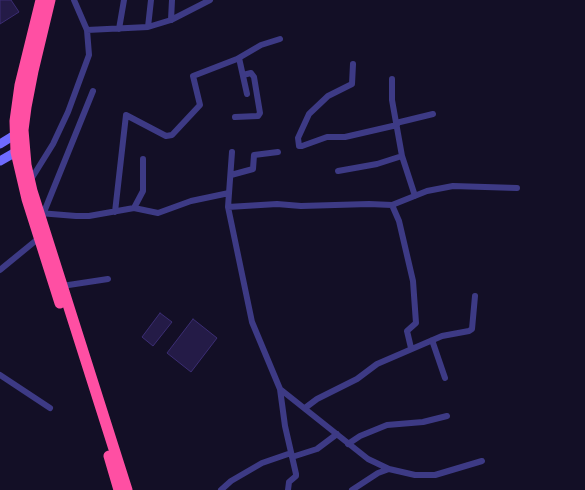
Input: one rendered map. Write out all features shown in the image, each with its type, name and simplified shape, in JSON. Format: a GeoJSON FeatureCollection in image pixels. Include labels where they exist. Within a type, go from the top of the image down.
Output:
{"type":"FeatureCollection","features":[{"type":"Feature","properties":{"kind":"highway"},"geometry":{"type":"LineString","coordinates":[[41,0],[20,85],[20,175],[119,490]]}},
{"type":"Feature","properties":{"kind":"highway"},"geometry":{"type":"LineString","coordinates":[[19,132],[50,0]]}},
{"type":"Feature","properties":{"kind":"highway"},"geometry":{"type":"LineString","coordinates":[[20,149],[42,212],[62,286],[127,490]]}},
{"type":"Feature","properties":{"kind":"main road"},"geometry":{"type":"LineString","coordinates":[[0,144],[19,132]]}},
{"type":"Feature","properties":{"kind":"main road"},"geometry":{"type":"LineString","coordinates":[[0,161],[20,149]]}},
{"type":"Feature","properties":{"kind":"street"},"geometry":{"type":"LineString","coordinates":[[30,180],[53,144],[87,65],[89,55],[87,30],[74,0]]}},
{"type":"Feature","properties":{"kind":"street"},"geometry":{"type":"LineString","coordinates":[[119,29],[124,0]]}},
{"type":"Feature","properties":{"kind":"street"},"geometry":{"type":"LineString","coordinates":[[148,27],[151,0]]}},
{"type":"Feature","properties":{"kind":"street"},"geometry":{"type":"LineString","coordinates":[[171,20],[172,0]]}},
{"type":"Feature","properties":{"kind":"street"},"geometry":{"type":"LineString","coordinates":[[87,30],[148,27],[171,20],[210,0]]}},
{"type":"Feature","properties":{"kind":"street"},"geometry":{"type":"LineString","coordinates":[[115,212],[125,116],[129,115],[166,136],[172,135],[200,105],[192,79],[193,76],[239,58],[261,45],[280,39]]}},
{"type":"Feature","properties":{"kind":"street"},"geometry":{"type":"LineString","coordinates":[[239,58],[247,94]]}},
{"type":"Feature","properties":{"kind":"street"},"geometry":{"type":"LineString","coordinates":[[353,64],[352,84],[328,96],[309,114],[298,138],[299,146],[327,137],[345,137],[433,114]]}},
{"type":"Feature","properties":{"kind":"street"},"geometry":{"type":"LineString","coordinates":[[235,117],[258,116],[260,113],[254,77],[252,73],[243,75]]}},
{"type":"Feature","properties":{"kind":"street"},"geometry":{"type":"LineString","coordinates":[[392,79],[392,100],[402,156],[416,196]]}},
{"type":"Feature","properties":{"kind":"street"},"geometry":{"type":"LineString","coordinates":[[93,91],[42,212],[76,216],[115,212],[134,208],[158,213],[190,201],[229,192]]}},
{"type":"Feature","properties":{"kind":"street"},"geometry":{"type":"LineString","coordinates":[[232,152],[228,207],[252,322],[280,389],[296,476],[289,482],[288,490]]}},
{"type":"Feature","properties":{"kind":"street"},"geometry":{"type":"LineString","coordinates":[[230,175],[254,169],[254,156],[278,152]]}},
{"type":"Feature","properties":{"kind":"street"},"geometry":{"type":"LineString","coordinates":[[338,171],[377,164],[402,156]]}},
{"type":"Feature","properties":{"kind":"street"},"geometry":{"type":"LineString","coordinates":[[134,208],[144,191],[143,160]]}},
{"type":"Feature","properties":{"kind":"street"},"geometry":{"type":"LineString","coordinates":[[228,207],[277,204],[308,206],[369,204],[392,205],[427,191],[453,186],[516,188]]}},
{"type":"Feature","properties":{"kind":"street"},"geometry":{"type":"LineString","coordinates":[[392,205],[399,221],[414,281],[416,323],[407,331],[411,348]]}},
{"type":"Feature","properties":{"kind":"street"},"geometry":{"type":"LineString","coordinates":[[0,270],[39,238]]}},
{"type":"Feature","properties":{"kind":"street"},"geometry":{"type":"LineString","coordinates":[[62,286],[108,279]]}},
{"type":"Feature","properties":{"kind":"street"},"geometry":{"type":"LineString","coordinates":[[305,408],[357,379],[377,364],[411,348],[448,335],[469,331],[472,329],[475,296]]}},
{"type":"Feature","properties":{"kind":"street"},"geometry":{"type":"LineString","coordinates":[[432,340],[445,378]]}},
{"type":"Feature","properties":{"kind":"street"},"geometry":{"type":"LineString","coordinates":[[0,375],[50,408]]}},
{"type":"Feature","properties":{"kind":"street"},"geometry":{"type":"LineString","coordinates":[[280,389],[368,459],[389,469],[415,475],[435,475],[482,461]]}},
{"type":"Feature","properties":{"kind":"street"},"geometry":{"type":"LineString","coordinates":[[348,444],[360,436],[387,425],[423,422],[447,416]]}},
{"type":"Feature","properties":{"kind":"street"},"geometry":{"type":"LineString","coordinates":[[221,490],[230,481],[262,463],[317,449],[337,434]]}},
{"type":"Feature","properties":{"kind":"street"},"geometry":{"type":"LineString","coordinates":[[352,490],[378,473],[389,469]]}},
{"type":"Feature","properties":{"kind":"building"},"geometry":{"type":"Polygon","coordinates":[[[0,0],[11,0],[19,12],[0,24],[0,0]]]}},
{"type":"Feature","properties":{"kind":"building"},"geometry":{"type":"Polygon","coordinates":[[[160,313],[172,322],[153,346],[142,337],[160,313]]]}},
{"type":"Feature","properties":{"kind":"building"},"geometry":{"type":"Polygon","coordinates":[[[193,319],[217,338],[191,372],[167,353],[193,319]]]}}]}
